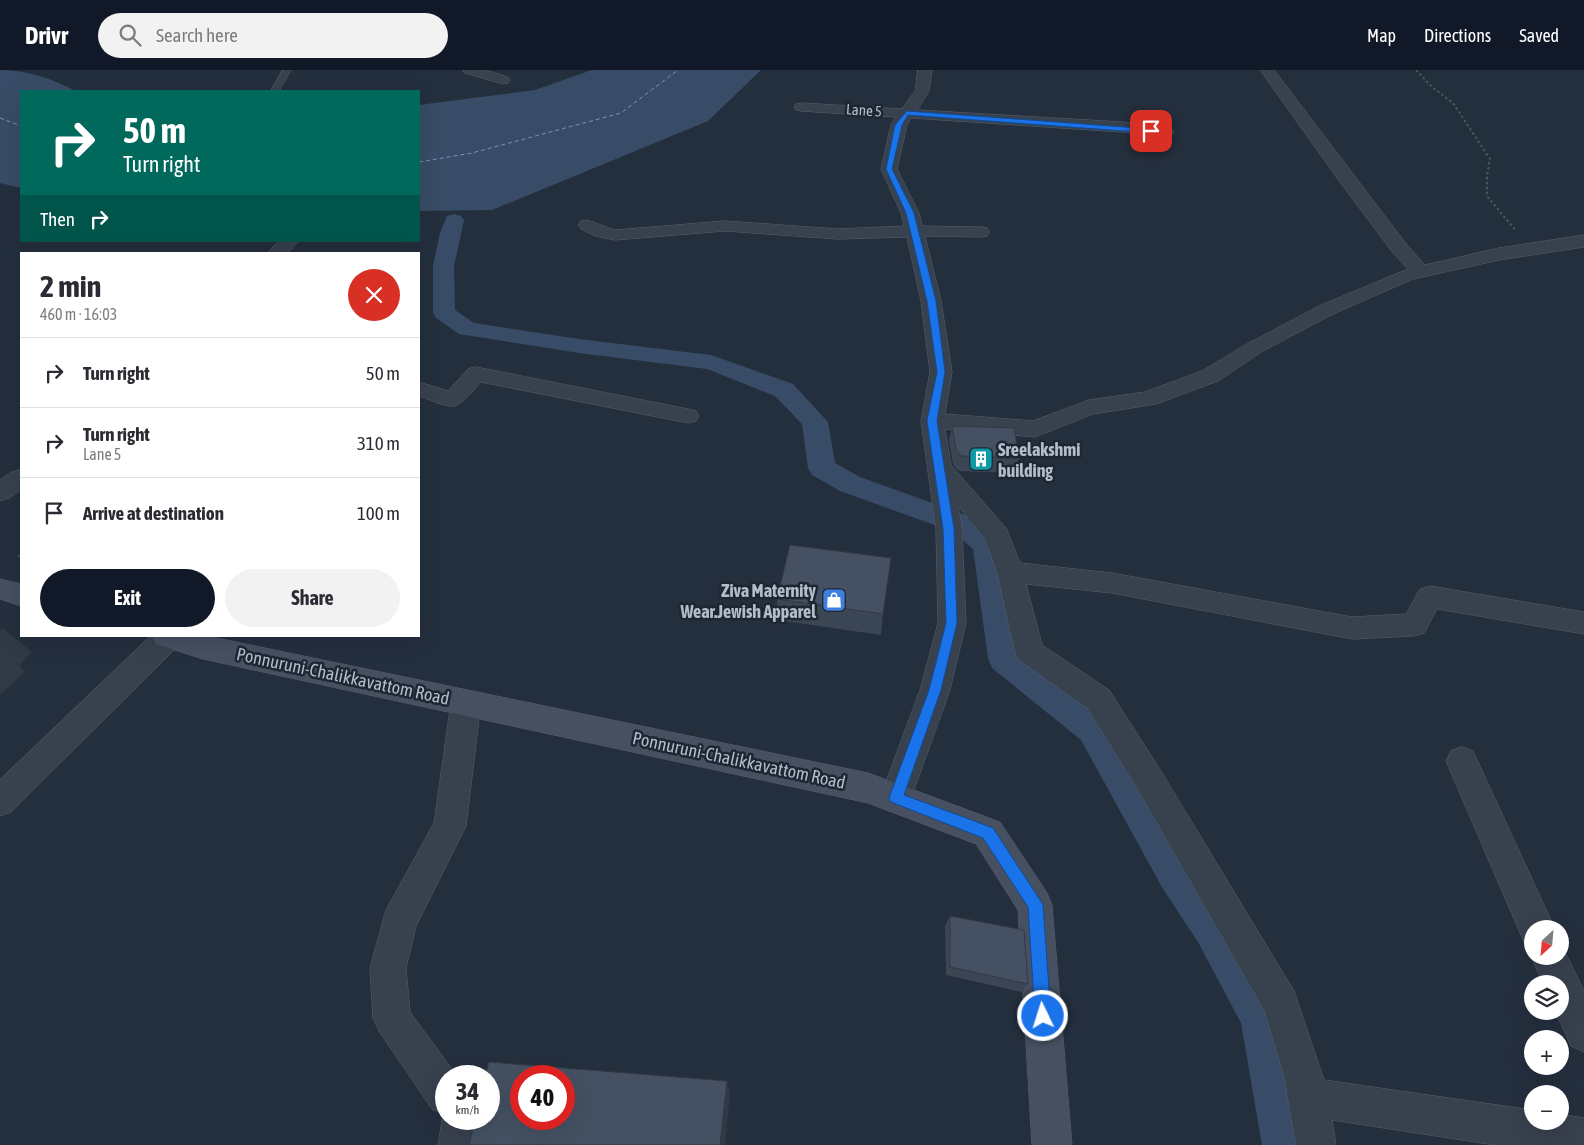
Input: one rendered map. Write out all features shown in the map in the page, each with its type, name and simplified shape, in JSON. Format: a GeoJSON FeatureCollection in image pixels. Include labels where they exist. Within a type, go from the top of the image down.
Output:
{"type":"FeatureCollection","features":[{"type":"Feature","properties":{"kind":"street"},"geometry":{"type":"LineString","coordinates":[[470,70],[503,80]]}},
{"type":"Feature","properties":{"kind":"street"},"geometry":{"type":"LineString","coordinates":[[896,798],[935,690],[952,623],[948,529],[932,421],[941,372],[932,301],[910,213],[889,169],[899,125],[922,91],[925,70]]}},
{"type":"Feature","properties":{"kind":"street"},"geometry":{"type":"LineString","coordinates":[[1267,70],[1400,249],[1421,272]]}},
{"type":"Feature","properties":{"kind":"street","name":"Lane 5"},"geometry":{"type":"LineString","coordinates":[[801,107],[1122,127],[1166,132]]}},
{"type":"Feature","properties":{"kind":"street"},"geometry":{"type":"LineString","coordinates":[[588,225],[601,232],[615,235],[725,226],[838,234],[914,231],[981,232]]}},
{"type":"Feature","properties":{"kind":"street"},"geometry":{"type":"LineString","coordinates":[[932,421],[1035,429],[1089,407],[1148,399],[1210,376],[1254,348],[1326,310],[1407,275],[1499,254],[1584,241]]}},
{"type":"Feature","properties":{"kind":"street"},"geometry":{"type":"LineString","coordinates":[[278,252],[289,242]]}},
{"type":"Feature","properties":{"kind":"street"},"geometry":{"type":"LineString","coordinates":[[420,389],[452,400],[476,374],[688,416]]}},
{"type":"Feature","properties":{"kind":"street"},"geometry":{"type":"LineString","coordinates":[[939,467],[997,535],[1010,572],[1029,652],[1098,699],[1148,778],[1280,1004],[1304,1076],[1316,1145]]}},
{"type":"Feature","properties":{"kind":"street"},"geometry":{"type":"LineString","coordinates":[[0,492],[20,479]]}},
{"type":"Feature","properties":{"kind":"street"},"geometry":{"type":"LineString","coordinates":[[1010,572],[1112,583],[1352,628],[1414,626],[1430,597],[1584,622]]}},
{"type":"Feature","properties":{"kind":"street"},"geometry":{"type":"LineString","coordinates":[[0,589],[20,595]]}},
{"type":"Feature","properties":{"kind":"street"},"geometry":{"type":"LineString","coordinates":[[0,801],[168,637]]}},
{"type":"Feature","properties":{"kind":"street","name":"Ponnuruni-Chalikkavattom Road"},"geometry":{"type":"LineString","coordinates":[[168,637],[466,703],[868,788],[988,833],[1035,905],[1052,1145]]}},
{"type":"Feature","properties":{"kind":"street"},"geometry":{"type":"LineString","coordinates":[[435,1079],[392,1018],[388,968],[399,923],[424,870],[450,826],[466,703]]}},
{"type":"Feature","properties":{"kind":"street"},"geometry":{"type":"LineString","coordinates":[[1462,761],[1533,920]]}},
{"type":"Feature","properties":{"kind":"street"},"geometry":{"type":"LineString","coordinates":[[1553,965],[1584,1033]]}},
{"type":"Feature","properties":{"kind":"street"},"geometry":{"type":"LineString","coordinates":[[1308,1097],[1584,1138]]}},
{"type":"Feature","properties":{"kind":"street"},"geometry":{"type":"LineString","coordinates":[[458,1145],[460,1130]]}},
{"type":"Feature","properties":{"kind":"lane"},"geometry":{"type":"LineString","coordinates":[[276,90],[287,70]]}},
{"type":"Feature","properties":{"kind":"path"},"geometry":{"type":"LineString","coordinates":[[1416,70],[1453,103],[1490,159],[1487,175],[1487,196],[1534,248]]}},
{"type":"Feature","properties":{"kind":"water"},"geometry":{"type":"Polygon","coordinates":[[[0,70],[10,70],[39,76],[74,90],[20,90],[20,188],[0,183],[0,70]]]}},
{"type":"Feature","properties":{"kind":"water"},"geometry":{"type":"Polygon","coordinates":[[[592,70],[761,70],[708,121],[492,210],[420,211],[420,105],[535,90],[592,70]]]}},
{"type":"Feature","properties":{"kind":"building"},"geometry":{"type":"Polygon","coordinates":[[[952,426],[1014,428],[1019,458],[961,456],[956,449],[952,426]]]}},
{"type":"Feature","properties":{"kind":"building","name":"Ziva Maternity Wear.Jewish Apparel"},"geometry":{"type":"Polygon","coordinates":[[[790,545],[891,558],[883,614],[777,599],[790,545]]]}},
{"type":"Feature","properties":{"kind":"building"},"geometry":{"type":"Polygon","coordinates":[[[950,916],[1024,930],[1028,984],[950,967],[950,916]]]}},
{"type":"Feature","properties":{"kind":"building"},"geometry":{"type":"Polygon","coordinates":[[[489,1062],[527,1065],[510,1065],[510,1130],[575,1130],[575,1069],[727,1081],[720,1145],[469,1145],[472,1130],[500,1130],[500,1065],[488,1065],[489,1062]]]}},
{"type":"Feature","properties":{"kind":"waterway"},"geometry":{"type":"LineString","coordinates":[[454,220],[443,266],[444,313],[467,329],[579,346],[711,362],[784,390],[815,422],[822,468],[850,484],[964,525],[987,545],[1004,658],[1093,729],[1177,876],[1212,928],[1262,1018],[1285,1145]]}},
{"type":"Feature","properties":{"kind":"ferry route"},"geometry":{"type":"LineString","coordinates":[[420,162],[472,153],[621,113],[678,70]]}},
{"type":"Feature","properties":{"kind":"ferry route"},"geometry":{"type":"LineString","coordinates":[[0,118],[20,126]]}},
{"type":"Feature","properties":{"kind":"place","name":"Sreelakshmi building"},"geometry":{"type":"Point","coordinates":[981,459]}},
{"type":"Feature","properties":{"kind":"place","name":"Ziva Maternity Wear.Jewish Apparel"},"geometry":{"type":"Point","coordinates":[834,600]}},
{"type":"Feature","properties":{"kind":"route"},"geometry":{"type":"LineString","coordinates":[[1043,1016],[1035,905],[988,833],[896,798],[935,690],[952,623],[948,529],[932,421],[941,372],[932,301],[910,213],[889,169],[899,125],[907,113],[1122,127],[1151,131]]}}]}
